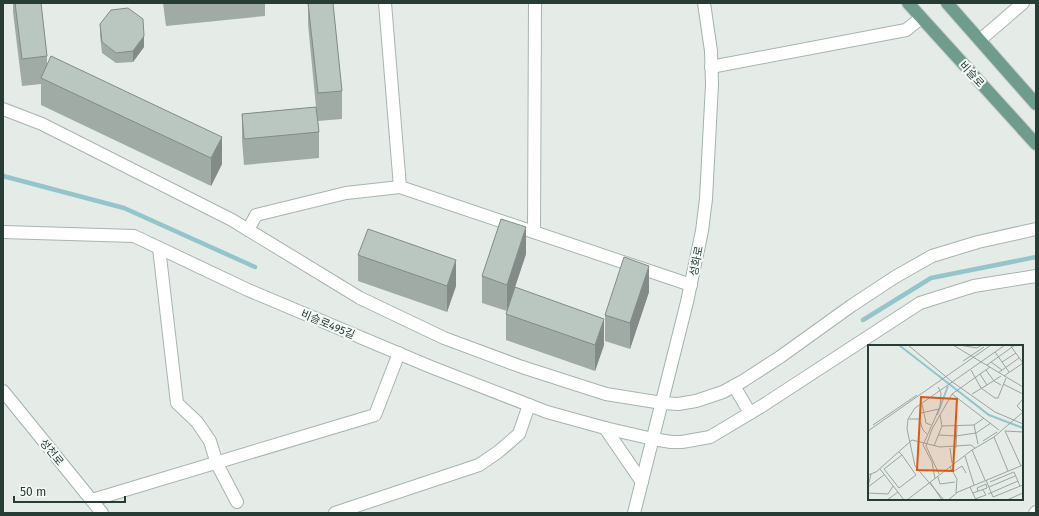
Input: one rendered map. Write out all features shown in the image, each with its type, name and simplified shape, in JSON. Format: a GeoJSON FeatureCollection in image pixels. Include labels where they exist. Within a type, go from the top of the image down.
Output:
{"type":"FeatureCollection","features":[{"type":"Feature","properties":{"kind":"main road","name":"비슬로"},"geometry":{"type":"LineString","coordinates":[[908,3],[1036,144]]}},
{"type":"Feature","properties":{"kind":"main road"},"geometry":{"type":"LineString","coordinates":[[947,3],[1036,104]]}},
{"type":"Feature","properties":{"kind":"street"},"geometry":{"type":"LineString","coordinates":[[385,3],[400,187]]}},
{"type":"Feature","properties":{"kind":"street"},"geometry":{"type":"LineString","coordinates":[[534,232],[535,3]]}},
{"type":"Feature","properties":{"kind":"street","name":"성화로"},"geometry":{"type":"LineString","coordinates":[[634,513],[691,285],[702,231],[706,199],[712,84],[711,51],[704,3]]}},
{"type":"Feature","properties":{"kind":"street"},"geometry":{"type":"LineString","coordinates":[[980,40],[1023,3]]}},
{"type":"Feature","properties":{"kind":"street"},"geometry":{"type":"LineString","coordinates":[[711,67],[906,30],[921,18]]}},
{"type":"Feature","properties":{"kind":"street"},"geometry":{"type":"LineString","coordinates":[[3,109],[42,124],[248,230],[360,298],[444,338],[522,367],[606,394],[662,403],[678,404],[696,401],[734,386],[780,357],[895,277],[932,256],[978,242],[1036,229]]}},
{"type":"Feature","properties":{"kind":"street"},"geometry":{"type":"LineString","coordinates":[[248,230],[256,215],[346,193],[400,187],[691,285]]}},
{"type":"Feature","properties":{"kind":"street","name":"비슬로495길"},"geometry":{"type":"LineString","coordinates":[[3,232],[134,236],[248,290],[399,353],[547,412],[652,439],[682,442],[710,437],[750,413],[920,303],[974,286],[1036,276]]}},
{"type":"Feature","properties":{"kind":"street"},"geometry":{"type":"LineString","coordinates":[[159,248],[176,403],[197,422],[210,441],[217,464],[236,502]]}},
{"type":"Feature","properties":{"kind":"street"},"geometry":{"type":"LineString","coordinates":[[92,500],[217,464],[375,415],[399,353]]}},
{"type":"Feature","properties":{"kind":"street"},"geometry":{"type":"LineString","coordinates":[[734,386],[750,413]]}},
{"type":"Feature","properties":{"kind":"street","name":"성천로"},"geometry":{"type":"LineString","coordinates":[[3,391],[102,513]]}},
{"type":"Feature","properties":{"kind":"street"},"geometry":{"type":"LineString","coordinates":[[335,513],[479,464],[498,452],[518,434],[529,405]]}},
{"type":"Feature","properties":{"kind":"street"},"geometry":{"type":"LineString","coordinates":[[606,428],[642,482]]}},
{"type":"Feature","properties":{"kind":"building"},"geometry":{"type":"Polygon","coordinates":[[[15,3],[41,3],[47,56],[22,59],[15,3]]]}},
{"type":"Feature","properties":{"kind":"building"},"geometry":{"type":"Polygon","coordinates":[[[308,3],[333,3],[342,91],[318,93],[308,3]]]}},
{"type":"Feature","properties":{"kind":"building"},"geometry":{"type":"Polygon","coordinates":[[[128,8],[143,19],[144,36],[133,51],[116,53],[102,42],[100,24],[111,10],[128,8]]]}},
{"type":"Feature","properties":{"kind":"building"},"geometry":{"type":"Polygon","coordinates":[[[51,56],[222,137],[211,158],[41,78],[51,56]]]}},
{"type":"Feature","properties":{"kind":"building"},"geometry":{"type":"Polygon","coordinates":[[[316,107],[319,132],[244,139],[242,114],[316,107]]]}},
{"type":"Feature","properties":{"kind":"building"},"geometry":{"type":"Polygon","coordinates":[[[501,219],[526,227],[507,285],[482,276],[501,219]]]}},
{"type":"Feature","properties":{"kind":"building"},"geometry":{"type":"Polygon","coordinates":[[[368,229],[456,260],[447,286],[358,255],[368,229]]]}},
{"type":"Feature","properties":{"kind":"building"},"geometry":{"type":"Polygon","coordinates":[[[624,257],[649,266],[630,323],[605,315],[624,257]]]}},
{"type":"Feature","properties":{"kind":"building"},"geometry":{"type":"Polygon","coordinates":[[[515,287],[604,319],[595,345],[506,314],[515,287]]]}},
{"type":"Feature","properties":{"kind":"waterway"},"geometry":{"type":"LineString","coordinates":[[3,176],[124,208],[255,267]]}},
{"type":"Feature","properties":{"kind":"waterway"},"geometry":{"type":"LineString","coordinates":[[863,320],[931,278],[1036,257]]}}]}
